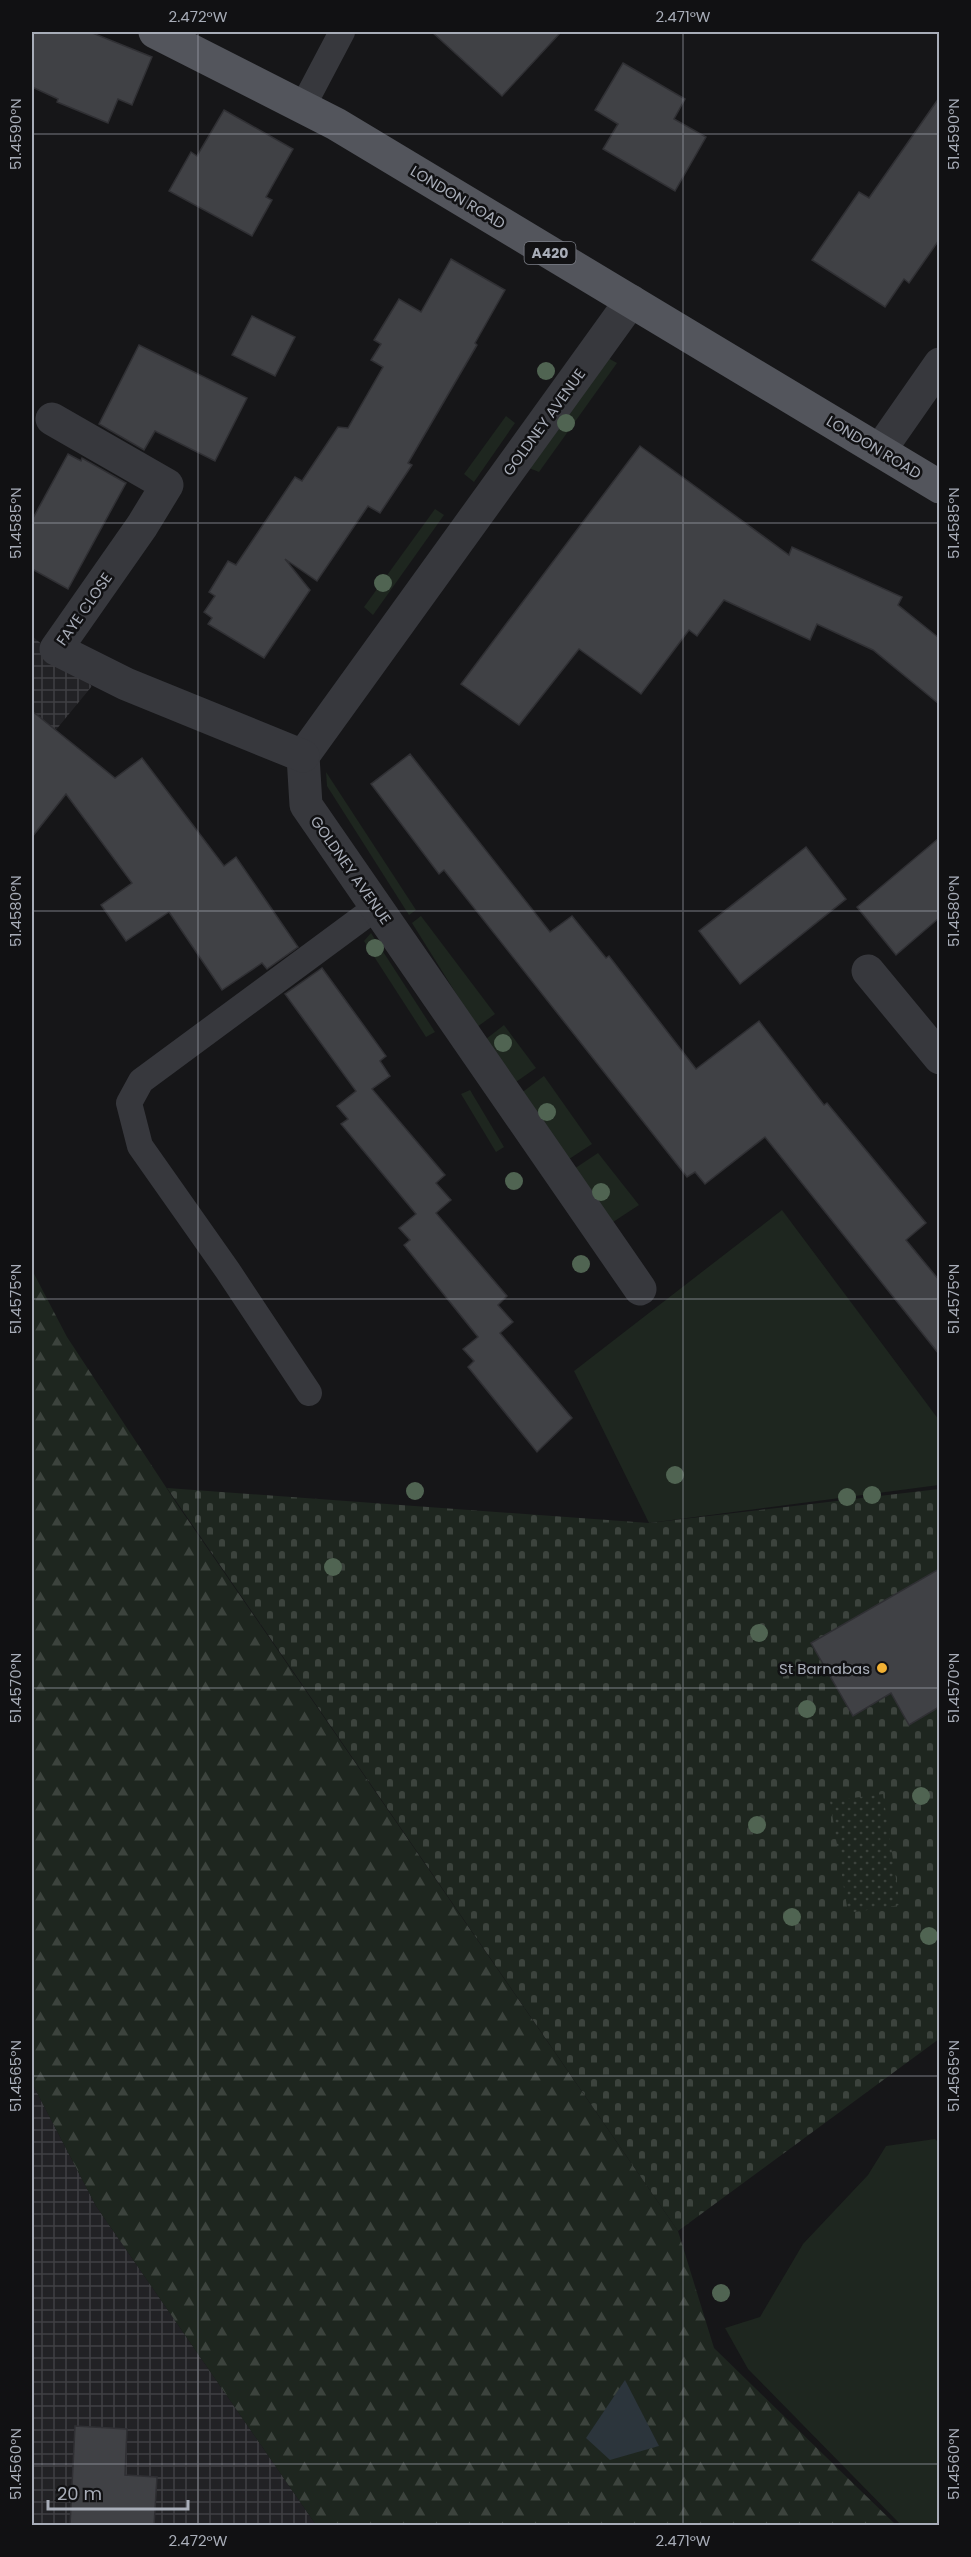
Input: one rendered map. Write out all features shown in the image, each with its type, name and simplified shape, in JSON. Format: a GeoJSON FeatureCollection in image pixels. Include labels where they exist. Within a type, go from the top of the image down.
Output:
{"type":"FeatureCollection","features":[{"type":"Feature","properties":{"kind":"main road","name":"LONDON ROAD"},"geometry":{"type":"LineString","coordinates":[[154,32],[303,106],[939,487]]}},
{"type":"Feature","properties":{"kind":"street","name":"GOLDNEY AVENUE"},"geometry":{"type":"LineString","coordinates":[[631,301],[303,756],[306,805],[378,906],[640,1289]]}},
{"type":"Feature","properties":{"kind":"street"},"geometry":{"type":"LineString","coordinates":[[879,450],[939,364]]}},
{"type":"Feature","properties":{"kind":"street","name":"FAYE CLOSE"},"geometry":{"type":"LineString","coordinates":[[52,419],[167,485],[142,526],[56,649],[126,684],[303,756]]}},
{"type":"Feature","properties":{"kind":"street"},"geometry":{"type":"LineString","coordinates":[[868,971],[939,1058]]}},
{"type":"Feature","properties":{"kind":"lane"},"geometry":{"type":"LineString","coordinates":[[303,106],[342,32]]}},
{"type":"Feature","properties":{"kind":"lane"},"geometry":{"type":"LineString","coordinates":[[309,1393],[228,1271],[140,1146],[129,1103],[141,1081],[378,906]]}},
{"type":"Feature","properties":{"kind":"shaded area"},"geometry":{"type":"Polygon","coordinates":[[[32,636],[92,686],[32,759],[32,636]]]}},
{"type":"Feature","properties":{"kind":"shaded area"},"geometry":{"type":"Polygon","coordinates":[[[32,2083],[96,2206],[316,2525],[32,2525],[32,2083]]]}},
{"type":"Feature","properties":{"kind":"shaded area"},"geometry":{"type":"Polygon","coordinates":[[[625,2380],[659,2446],[610,2460],[586,2438],[625,2380]]]}},
{"type":"Feature","properties":{"kind":"green space"},"geometry":{"type":"Polygon","coordinates":[[[608,358],[617,363],[539,472],[529,468],[608,358]]]}},
{"type":"Feature","properties":{"kind":"green space"},"geometry":{"type":"Polygon","coordinates":[[[506,416],[515,423],[474,482],[464,474],[506,416]]]}},
{"type":"Feature","properties":{"kind":"green space"},"geometry":{"type":"Polygon","coordinates":[[[435,509],[444,515],[373,615],[364,607],[435,509]]]}},
{"type":"Feature","properties":{"kind":"green space"},"geometry":{"type":"Polygon","coordinates":[[[326,772],[416,910],[409,915],[327,786],[326,772]]]}},
{"type":"Feature","properties":{"kind":"green space"},"geometry":{"type":"Polygon","coordinates":[[[421,916],[495,1014],[477,1027],[412,923],[421,916]]]}},
{"type":"Feature","properties":{"kind":"green space"},"geometry":{"type":"Polygon","coordinates":[[[371,933],[435,1032],[426,1037],[364,941],[371,933]]]}},
{"type":"Feature","properties":{"kind":"green space"},"geometry":{"type":"Polygon","coordinates":[[[504,1025],[536,1068],[513,1084],[486,1039],[504,1025]]]}},
{"type":"Feature","properties":{"kind":"green space"},"geometry":{"type":"Polygon","coordinates":[[[544,1076],[592,1144],[563,1163],[520,1094],[544,1076]]]}},
{"type":"Feature","properties":{"kind":"green space"},"geometry":{"type":"Polygon","coordinates":[[[470,1090],[504,1147],[496,1152],[461,1094],[470,1090]]]}},
{"type":"Feature","properties":{"kind":"green space"},"geometry":{"type":"Polygon","coordinates":[[[598,1153],[639,1205],[610,1224],[568,1173],[598,1153]]]}},
{"type":"Feature","properties":{"kind":"green space"},"geometry":{"type":"Polygon","coordinates":[[[782,1210],[939,1420],[939,1485],[649,1523],[574,1371],[782,1210]]]}},
{"type":"Feature","properties":{"kind":"green space"},"geometry":{"type":"Polygon","coordinates":[[[32,1270],[67,1337],[179,1507],[678,2231],[714,2348],[896,2525],[316,2525],[96,2206],[32,2083],[32,1270]]]}},
{"type":"Feature","properties":{"kind":"green space"},"geometry":{"type":"Polygon","coordinates":[[[167,1488],[649,1523],[939,1489],[939,2039],[678,2231],[167,1488]]]}},
{"type":"Feature","properties":{"kind":"green space"},"geometry":{"type":"Polygon","coordinates":[[[883,1794],[900,1905],[848,1913],[830,1801],[883,1794]]]}},
{"type":"Feature","properties":{"kind":"green space"},"geometry":{"type":"Polygon","coordinates":[[[935,2139],[940,2144],[939,2525],[901,2525],[748,2369],[725,2328],[760,2317],[803,2244],[868,2175],[886,2146],[935,2139]]]}},
{"type":"Feature","properties":{"kind":"building"},"geometry":{"type":"Polygon","coordinates":[[[32,32],[90,32],[152,57],[132,105],[118,99],[108,123],[57,102],[58,99],[32,87],[32,32]]]}},
{"type":"Feature","properties":{"kind":"building"},"geometry":{"type":"Polygon","coordinates":[[[432,32],[561,32],[502,96],[432,32]]]}},
{"type":"Feature","properties":{"kind":"building"},"geometry":{"type":"Polygon","coordinates":[[[623,63],[685,99],[674,119],[706,137],[675,191],[603,149],[618,124],[595,110],[623,63]]]}},
{"type":"Feature","properties":{"kind":"building"},"geometry":{"type":"Polygon","coordinates":[[[939,98],[939,240],[909,283],[904,279],[885,307],[812,260],[859,192],[869,198],[939,98]]]}},
{"type":"Feature","properties":{"kind":"building"},"geometry":{"type":"Polygon","coordinates":[[[224,110],[293,149],[266,197],[272,200],[252,236],[169,191],[191,152],[197,156],[224,110]]]}},
{"type":"Feature","properties":{"kind":"building"},"geometry":{"type":"Polygon","coordinates":[[[451,259],[505,290],[475,343],[477,345],[408,463],[412,465],[380,513],[368,506],[317,581],[285,559],[310,590],[264,658],[208,624],[212,618],[204,612],[215,596],[209,592],[228,561],[236,565],[295,477],[302,481],[338,427],[348,428],[383,367],[371,360],[381,344],[374,340],[399,299],[421,312],[451,259]]]}},
{"type":"Feature","properties":{"kind":"building"},"geometry":{"type":"Polygon","coordinates":[[[252,316],[295,337],[275,376],[232,355],[252,316]]]}},
{"type":"Feature","properties":{"kind":"building"},"geometry":{"type":"Polygon","coordinates":[[[139,345],[247,398],[215,461],[155,431],[144,450],[99,424],[139,345]]]}},
{"type":"Feature","properties":{"kind":"building"},"geometry":{"type":"Polygon","coordinates":[[[640,446],[789,555],[792,547],[902,597],[898,605],[939,638],[939,704],[873,650],[817,624],[810,640],[724,600],[697,636],[689,630],[641,694],[579,649],[519,725],[461,684],[640,446]]]}},
{"type":"Feature","properties":{"kind":"building"},"geometry":{"type":"Polygon","coordinates":[[[68,454],[81,461],[82,458],[126,483],[68,589],[32,569],[32,520],[68,454]]]}},
{"type":"Feature","properties":{"kind":"building"},"geometry":{"type":"Polygon","coordinates":[[[32,711],[115,778],[142,758],[224,866],[236,857],[298,947],[267,969],[262,963],[222,990],[169,912],[126,941],[101,905],[132,883],[66,794],[32,837],[32,711]]]}},
{"type":"Feature","properties":{"kind":"building"},"geometry":{"type":"Polygon","coordinates":[[[410,754],[550,932],[572,916],[606,958],[609,956],[696,1069],[759,1021],[824,1105],[827,1103],[926,1223],[906,1240],[939,1280],[939,1354],[765,1137],[705,1184],[695,1172],[687,1177],[444,870],[439,874],[371,784],[410,754]]]}},
{"type":"Feature","properties":{"kind":"building"},"geometry":{"type":"Polygon","coordinates":[[[939,838],[939,918],[896,955],[857,907],[939,838]]]}},
{"type":"Feature","properties":{"kind":"building"},"geometry":{"type":"Polygon","coordinates":[[[806,847],[846,899],[740,984],[699,931],[806,847]]]}},
{"type":"Feature","properties":{"kind":"building"},"geometry":{"type":"Polygon","coordinates":[[[322,968],[386,1056],[380,1061],[390,1076],[372,1089],[445,1175],[436,1183],[451,1200],[436,1213],[507,1296],[498,1305],[513,1322],[500,1333],[572,1418],[537,1452],[468,1367],[474,1361],[463,1349],[478,1337],[404,1245],[410,1240],[399,1228],[416,1214],[341,1124],[348,1119],[337,1106],[356,1091],[285,994],[322,968]]]}},
{"type":"Feature","properties":{"kind":"building","name":"St Barnabas"},"geometry":{"type":"Polygon","coordinates":[[[939,1569],[939,1707],[909,1725],[891,1693],[853,1716],[811,1643],[939,1569]]]}},
{"type":"Feature","properties":{"kind":"building"},"geometry":{"type":"Polygon","coordinates":[[[75,2426],[127,2429],[125,2475],[157,2477],[154,2526],[70,2526],[75,2426]]]}},
{"type":"Feature","properties":{"kind":"place","name":"St Barnabas"},"geometry":{"type":"Point","coordinates":[882,1668]}}]}
